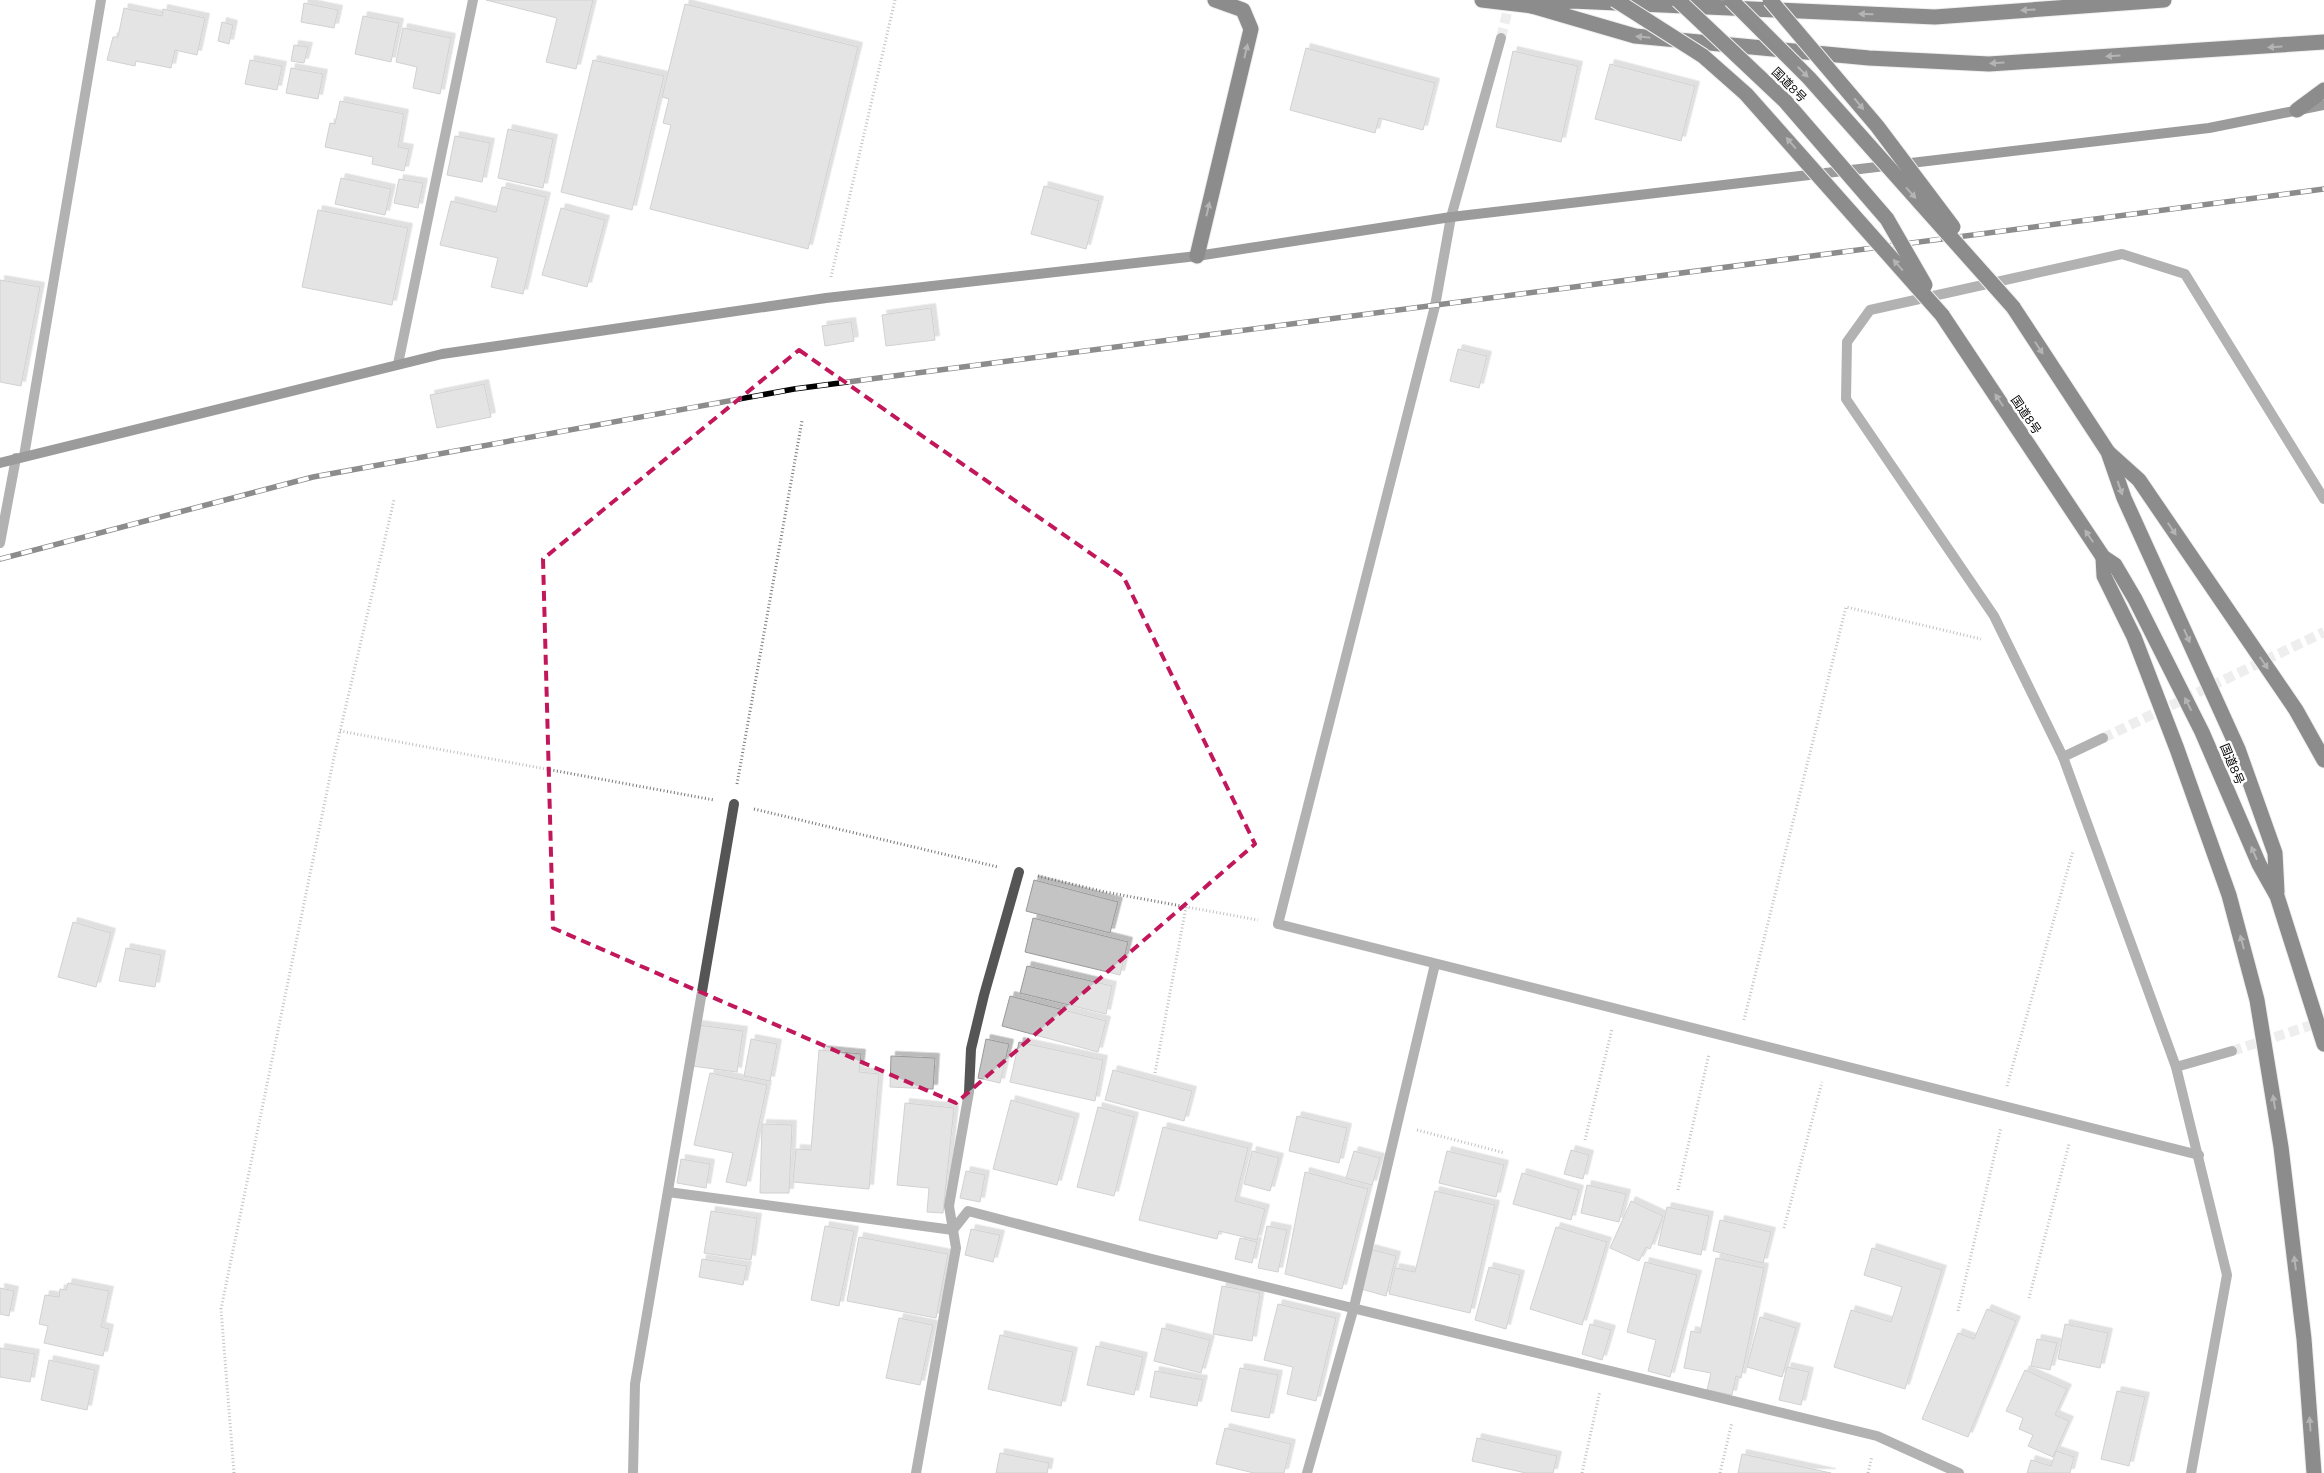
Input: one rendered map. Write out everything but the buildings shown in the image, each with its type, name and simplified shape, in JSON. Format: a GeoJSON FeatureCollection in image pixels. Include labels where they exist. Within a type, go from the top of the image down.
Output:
{"type":"FeatureCollection","features":[{"type":"Feature","properties":{"kind":"highway"},"geometry":{"type":"LineString","coordinates":[[1197,256],[1251,28],[1243,10],[1215,0]]}},
{"type":"Feature","properties":{"kind":"highway"},"geometry":{"type":"LineString","coordinates":[[1482,0],[1532,6],[1635,36],[1869,58],[1989,64],[2324,42]]}},
{"type":"Feature","properties":{"kind":"highway"},"geometry":{"type":"LineString","coordinates":[[1615,0],[1702,56],[1746,94],[1942,315]]}},
{"type":"Feature","properties":{"kind":"highway","name":"国道8号"},"geometry":{"type":"LineString","coordinates":[[1678,0],[1785,101],[1887,219],[1942,315],[2103,557],[2115,565],[2135,599],[2202,732],[2259,864],[2277,896],[2324,1044]]}},
{"type":"Feature","properties":{"kind":"highway","name":"国道8号"},"geometry":{"type":"LineString","coordinates":[[1731,0],[1809,78],[2013,307],[2108,452],[2124,498],[2238,749],[2275,853],[2277,896]]}},
{"type":"Feature","properties":{"kind":"highway"},"geometry":{"type":"LineString","coordinates":[[1770,0],[1877,126],[2013,307]]}},
{"type":"Feature","properties":{"kind":"highway"},"geometry":{"type":"LineString","coordinates":[[1532,6],[1572,1],[1935,17],[2164,0]]}},
{"type":"Feature","properties":{"kind":"highway"},"geometry":{"type":"LineString","coordinates":[[2297,110],[2324,90]]}},
{"type":"Feature","properties":{"kind":"highway"},"geometry":{"type":"LineString","coordinates":[[2108,452],[2139,480],[2296,710],[2324,760]]}},
{"type":"Feature","properties":{"kind":"highway"},"geometry":{"type":"LineString","coordinates":[[2103,557],[2104,576],[2134,637],[2177,749],[2226,886],[2257,1000],[2281,1147],[2304,1339],[2314,1473]]}},
{"type":"Feature","properties":{"kind":"street"},"geometry":{"type":"LineString","coordinates":[[0,543],[20,457],[102,0]]}},
{"type":"Feature","properties":{"kind":"street"},"geometry":{"type":"LineString","coordinates":[[398,364],[473,0]]}},
{"type":"Feature","properties":{"kind":"street"},"geometry":{"type":"LineString","coordinates":[[1501,38],[1451,217],[1435,306],[1278,924],[2199,1155]]}},
{"type":"Feature","properties":{"kind":"street"},"geometry":{"type":"LineString","coordinates":[[0,463],[442,354],[826,298],[1197,256],[1451,217],[2209,128],[2324,105]]}},
{"type":"Feature","properties":{"kind":"street"},"geometry":{"type":"LineString","coordinates":[[2191,1473],[2227,1275],[2176,1067],[2063,757],[1994,616],[1846,399],[1847,342],[1870,310],[2122,254],[2184,274],[2324,499]]}},
{"type":"Feature","properties":{"kind":"street"},"geometry":{"type":"LineString","coordinates":[[2063,757],[2103,738]]}},
{"type":"Feature","properties":{"kind":"street"},"geometry":{"type":"LineString","coordinates":[[633,1473],[635,1384],[734,804]]}},
{"type":"Feature","properties":{"kind":"street"},"geometry":{"type":"LineString","coordinates":[[916,1473],[956,1248],[949,1206],[969,1092],[971,1049],[984,995],[1019,872]]}},
{"type":"Feature","properties":{"kind":"street"},"geometry":{"type":"LineString","coordinates":[[1307,1473],[1354,1307],[1435,964]]}},
{"type":"Feature","properties":{"kind":"street"},"geometry":{"type":"LineString","coordinates":[[2176,1067],[2232,1051]]}},
{"type":"Feature","properties":{"kind":"street"},"geometry":{"type":"LineString","coordinates":[[668,1192],[954,1230]]}},
{"type":"Feature","properties":{"kind":"street"},"geometry":{"type":"LineString","coordinates":[[954,1230],[968,1211],[1152,1259],[1877,1436],[1959,1473]]}},
{"type":"Feature","properties":{"kind":"path"},"geometry":{"type":"LineString","coordinates":[[826,298],[895,0]]}},
{"type":"Feature","properties":{"kind":"path"},"geometry":{"type":"LineString","coordinates":[[734,804],[802,421]]}},
{"type":"Feature","properties":{"kind":"path"},"geometry":{"type":"LineString","coordinates":[[234,1473],[221,1309],[340,730],[394,500]]}},
{"type":"Feature","properties":{"kind":"path"},"geometry":{"type":"LineString","coordinates":[[1739,1040],[1846,608],[2008,645]]}},
{"type":"Feature","properties":{"kind":"path"},"geometry":{"type":"LineString","coordinates":[[340,730],[734,804],[1105,892],[1278,924]]}},
{"type":"Feature","properties":{"kind":"path"},"geometry":{"type":"LineString","coordinates":[[1958,1311],[2004,1106],[2084,814]]}},
{"type":"Feature","properties":{"kind":"path"},"geometry":{"type":"LineString","coordinates":[[1155,1073],[1186,907]]}},
{"type":"Feature","properties":{"kind":"path"},"geometry":{"type":"LineString","coordinates":[[1586,1140],[1616,1009]]}},
{"type":"Feature","properties":{"kind":"path"},"geometry":{"type":"LineString","coordinates":[[1678,1190],[1713,1033]]}},
{"type":"Feature","properties":{"kind":"path"},"geometry":{"type":"LineString","coordinates":[[1784,1228],[1827,1062]]}},
{"type":"Feature","properties":{"kind":"path"},"geometry":{"type":"LineString","coordinates":[[1397,1124],[1505,1153]]}},
{"type":"Feature","properties":{"kind":"path"},"geometry":{"type":"LineString","coordinates":[[2029,1298],[2074,1124]]}},
{"type":"Feature","properties":{"kind":"path"},"geometry":{"type":"LineString","coordinates":[[1582,1473],[1605,1369]]}},
{"type":"Feature","properties":{"kind":"path"},"geometry":{"type":"LineString","coordinates":[[1720,1473],[1736,1401]]}},
{"type":"Feature","properties":{"kind":"highlighted area"},"geometry":{"type":"Polygon","coordinates":[[[799,350],[1123,576],[1255,844],[956,1103],[553,928],[543,559],[799,350]]]}},
{"type":"Feature","properties":{"kind":"tunnel"},"geometry":{"type":"LineString","coordinates":[[1501,38],[1510,0]]}},
{"type":"Feature","properties":{"kind":"tunnel"},"geometry":{"type":"LineString","coordinates":[[2103,738],[2324,632]]}},
{"type":"Feature","properties":{"kind":"tunnel"},"geometry":{"type":"LineString","coordinates":[[2232,1051],[2321,1022]]}},
{"type":"Feature","properties":{"kind":"railway"},"geometry":{"type":"LineString","coordinates":[[0,559],[313,477],[794,389],[2324,189]]}}]}
